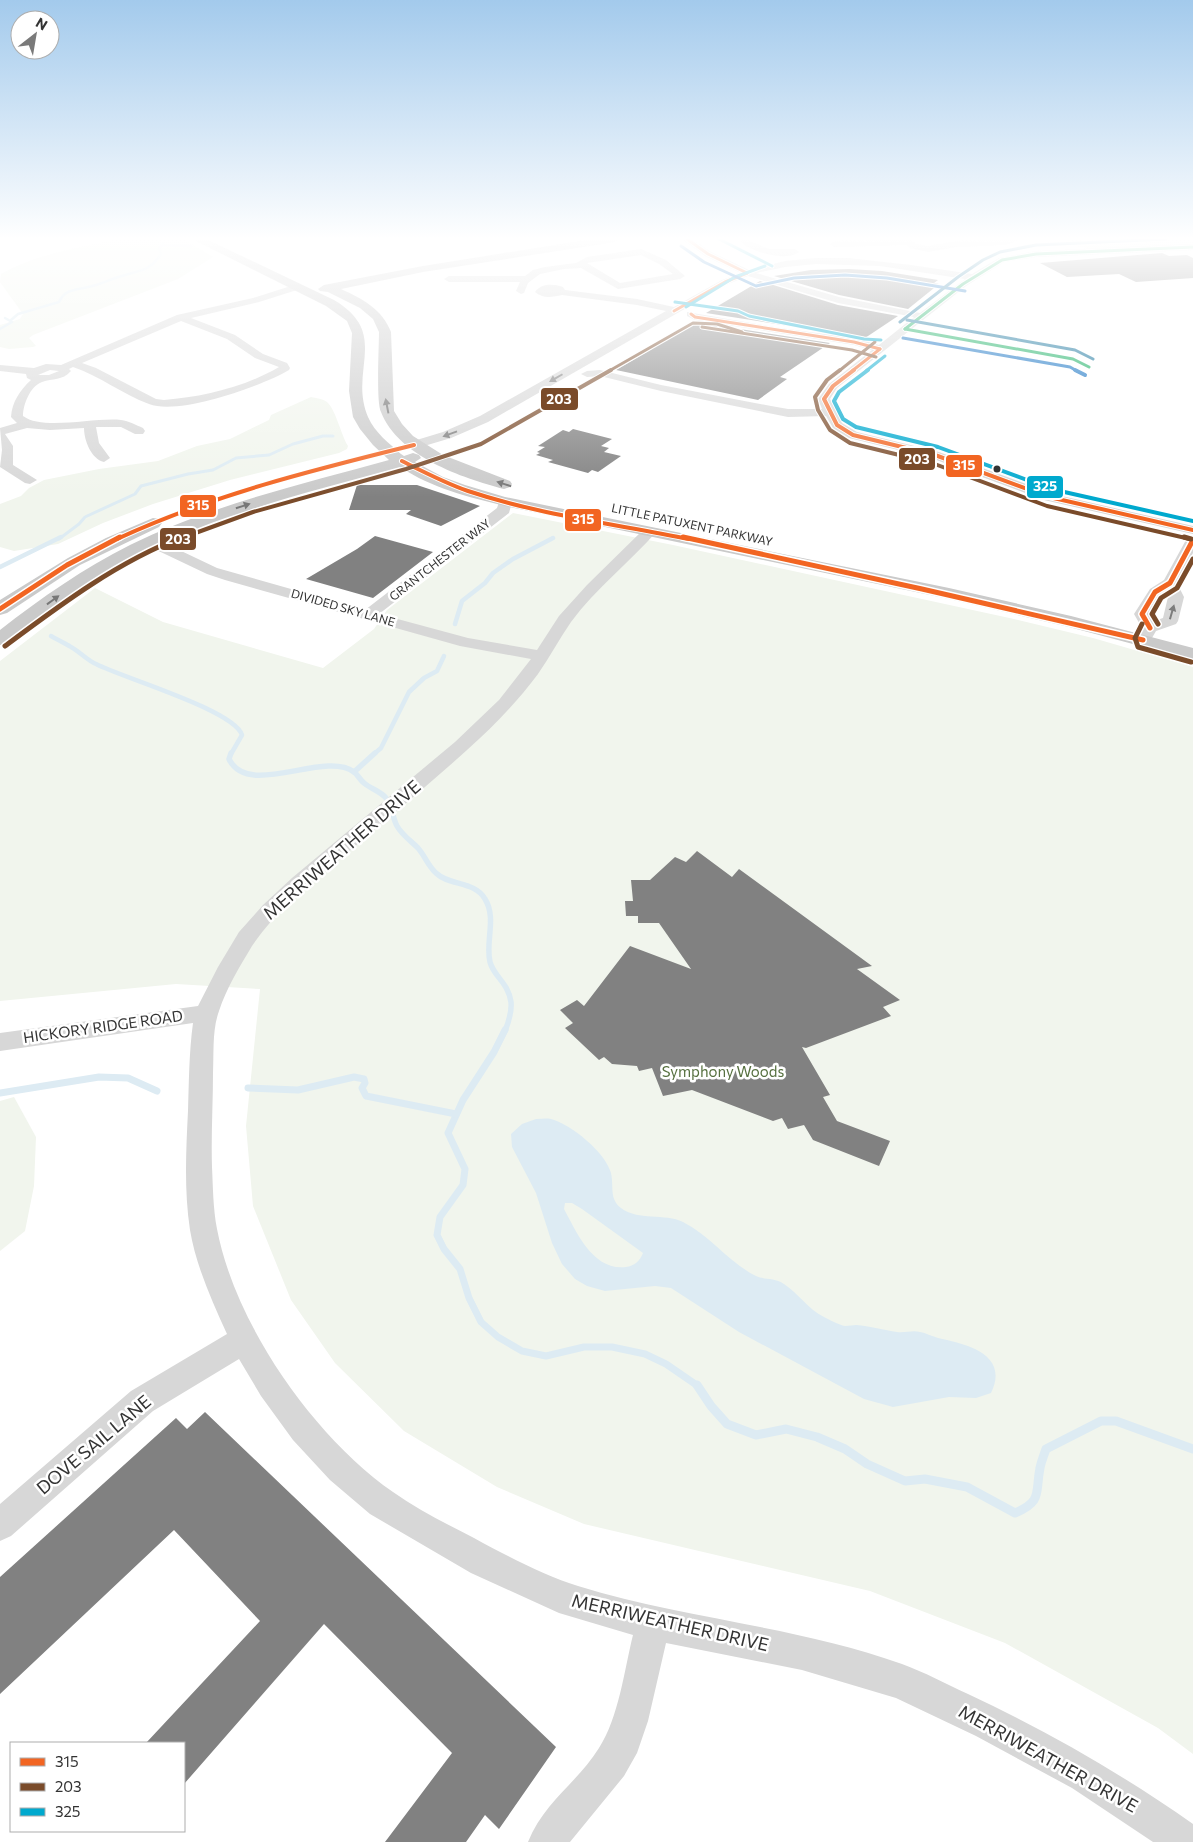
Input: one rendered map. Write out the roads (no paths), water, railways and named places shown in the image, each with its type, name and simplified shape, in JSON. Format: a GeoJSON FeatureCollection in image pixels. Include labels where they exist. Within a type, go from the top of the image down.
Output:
{"type":"FeatureCollection","features":[{"type":"Feature","properties":{"kind":"main road","name":"LITTLE PATUXENT PARKWAY"},"geometry":{"type":"LineString","coordinates":[[356,325],[358,346],[355,403],[365,427],[395,456],[434,479],[505,502],[564,514],[649,523]]}},
{"type":"Feature","properties":{"kind":"main road","name":"LITTLE PATUXENT PARKWAY"},"geometry":{"type":"LineString","coordinates":[[383,325],[387,411],[392,423],[421,449],[462,469],[510,486],[649,523],[845,568],[876,573]]}},
{"type":"Feature","properties":{"kind":"main road"},"geometry":{"type":"LineString","coordinates":[[0,610],[41,580],[68,564],[158,520],[231,494],[421,449]]}},
{"type":"Feature","properties":{"kind":"main road"},"geometry":{"type":"LineString","coordinates":[[0,639],[71,587],[151,542],[246,505],[395,456]]}},
{"type":"Feature","properties":{"kind":"main road"},"geometry":{"type":"LineString","coordinates":[[876,573],[902,572],[1043,602],[1146,634],[1193,654]]}},
{"type":"Feature","properties":{"kind":"main road"},"geometry":{"type":"LineString","coordinates":[[876,573],[1034,613],[1193,641]]}},
{"type":"Feature","properties":{"kind":"street"},"geometry":{"type":"LineString","coordinates":[[3,370],[37,375],[60,375],[65,371],[62,368],[163,325]]}},
{"type":"Feature","properties":{"kind":"street"},"geometry":{"type":"LineString","coordinates":[[73,364],[92,370],[153,402],[162,404],[181,403],[234,390],[285,368],[284,365],[259,356],[238,341],[200,325]]}},
{"type":"Feature","properties":{"kind":"street"},"geometry":{"type":"LineString","coordinates":[[421,449],[484,419],[649,325]]}},
{"type":"Feature","properties":{"kind":"street"},"geometry":{"type":"LineString","coordinates":[[421,449],[463,442],[492,429],[672,325]]}},
{"type":"Feature","properties":{"kind":"street"},"geometry":{"type":"LineString","coordinates":[[751,325],[863,348],[880,349]]}},
{"type":"Feature","properties":{"kind":"street"},"geometry":{"type":"LineString","coordinates":[[911,325],[833,386],[824,399],[829,412],[837,424],[852,435],[935,454],[1048,497],[1193,530]]}},
{"type":"Feature","properties":{"kind":"street"},"geometry":{"type":"LineString","coordinates":[[587,374],[591,378],[616,383],[661,388],[788,413],[829,412]]}},
{"type":"Feature","properties":{"kind":"street"},"geometry":{"type":"LineString","coordinates":[[26,424],[17,417],[18,409],[26,391],[37,375]]}},
{"type":"Feature","properties":{"kind":"street"},"geometry":{"type":"LineString","coordinates":[[0,432],[26,424],[50,426],[117,423],[139,431]]}},
{"type":"Feature","properties":{"kind":"street"},"geometry":{"type":"LineString","coordinates":[[90,424],[89,437],[93,446],[104,458]]}},
{"type":"Feature","properties":{"kind":"street"},"geometry":{"type":"LineString","coordinates":[[0,436],[7,443],[9,450],[3,466],[30,480]]}},
{"type":"Feature","properties":{"kind":"street","name":"GRANTCHESTER WAY"},"geometry":{"type":"LineString","coordinates":[[368,615],[504,510],[505,502]]}},
{"type":"Feature","properties":{"kind":"street","name":"MERRIWEATHER DRIVE"},"geometry":{"type":"LineString","coordinates":[[649,523],[565,619],[518,690],[492,718],[337,850],[270,910],[247,937],[228,967],[206,1013],[202,1046],[199,1138],[201,1204],[204,1231],[216,1274],[244,1340],[272,1386],[304,1428],[341,1469],[381,1503],[428,1532],[483,1561],[562,1597],[653,1622],[802,1653],[900,1681],[989,1723],[1077,1771],[1142,1811],[1185,1842]]}},
{"type":"Feature","properties":{"kind":"street"},"geometry":{"type":"LineString","coordinates":[[1170,583],[1176,597],[1170,621],[1146,634],[1142,614],[1155,592],[1170,583],[1193,540]]}},
{"type":"Feature","properties":{"kind":"street","name":"DIVIDED SKY LANE"},"geometry":{"type":"LineString","coordinates":[[151,542],[212,571],[230,577],[466,643],[542,656]]}},
{"type":"Feature","properties":{"kind":"street","name":"HICKORY RIDGE ROAD"},"geometry":{"type":"LineString","coordinates":[[0,1042],[206,1013]]}},
{"type":"Feature","properties":{"kind":"street","name":"DOVE SAIL LANE"},"geometry":{"type":"LineString","coordinates":[[0,1525],[142,1401],[244,1340]]}},
{"type":"Feature","properties":{"kind":"street"},"geometry":{"type":"LineString","coordinates":[[546,1842],[562,1819],[612,1763],[624,1740],[653,1622]]}},
{"type":"Feature","properties":{"kind":"waterway"},"geometry":{"type":"LineString","coordinates":[[0,329],[7,325]]}},
{"type":"Feature","properties":{"kind":"waterway"},"geometry":{"type":"LineString","coordinates":[[59,539],[85,517],[135,494],[141,486],[188,474],[213,470],[236,458],[269,455],[293,444],[323,436],[333,436]]}},
{"type":"Feature","properties":{"kind":"waterway"},"geometry":{"type":"LineString","coordinates":[[0,567],[61,537]]}},
{"type":"Feature","properties":{"kind":"waterway"},"geometry":{"type":"LineString","coordinates":[[455,624],[462,601],[485,583],[493,573],[513,559],[553,538]]}},
{"type":"Feature","properties":{"kind":"waterway"},"geometry":{"type":"LineString","coordinates":[[51,636],[96,664],[176,695],[220,715],[235,725],[242,735],[231,754]]}},
{"type":"Feature","properties":{"kind":"waterway"},"geometry":{"type":"LineString","coordinates":[[374,754],[381,748],[409,692],[424,678],[437,671],[444,656]]}},
{"type":"Feature","properties":{"kind":"waterway"},"geometry":{"type":"LineString","coordinates":[[231,753],[229,759],[239,770],[252,775],[269,775],[324,766],[341,767],[354,772]]}},
{"type":"Feature","properties":{"kind":"waterway"},"geometry":{"type":"LineString","coordinates":[[354,772],[375,753]]}},
{"type":"Feature","properties":{"kind":"waterway"},"geometry":{"type":"LineString","coordinates":[[354,772],[364,783],[386,798],[390,804],[395,823],[423,854],[436,873],[448,880],[475,889],[485,899],[491,922],[490,962],[507,989],[511,1002],[510,1016],[505,1031]]}},
{"type":"Feature","properties":{"kind":"waterway"},"geometry":{"type":"LineString","coordinates":[[505,1030],[494,1052],[463,1100],[448,1133],[465,1169],[463,1185],[440,1217],[437,1235],[444,1249],[460,1269],[469,1298],[481,1322],[498,1337],[522,1351],[546,1356],[584,1347],[612,1347],[645,1354],[666,1364],[697,1386]]}},
{"type":"Feature","properties":{"kind":"waterway"},"geometry":{"type":"LineString","coordinates":[[0,1093],[99,1077],[128,1078],[157,1091]]}},
{"type":"Feature","properties":{"kind":"waterway"},"geometry":{"type":"LineString","coordinates":[[248,1088],[298,1090],[354,1077],[364,1079],[365,1083],[362,1088],[366,1096],[456,1114]]}},
{"type":"Feature","properties":{"kind":"waterway"},"geometry":{"type":"LineString","coordinates":[[697,1386],[711,1406],[727,1424],[756,1435],[786,1429],[817,1437],[845,1449],[867,1464],[905,1481],[925,1479],[967,1487],[1015,1513],[1024,1509],[1034,1500],[1040,1466],[1046,1449],[1101,1421],[1116,1421],[1193,1449]]}},
{"type":"Feature","properties":{"kind":"park label","name":"Symphony Woods"},"geometry":{"type":"Point","coordinates":[723,1072]}}]}
